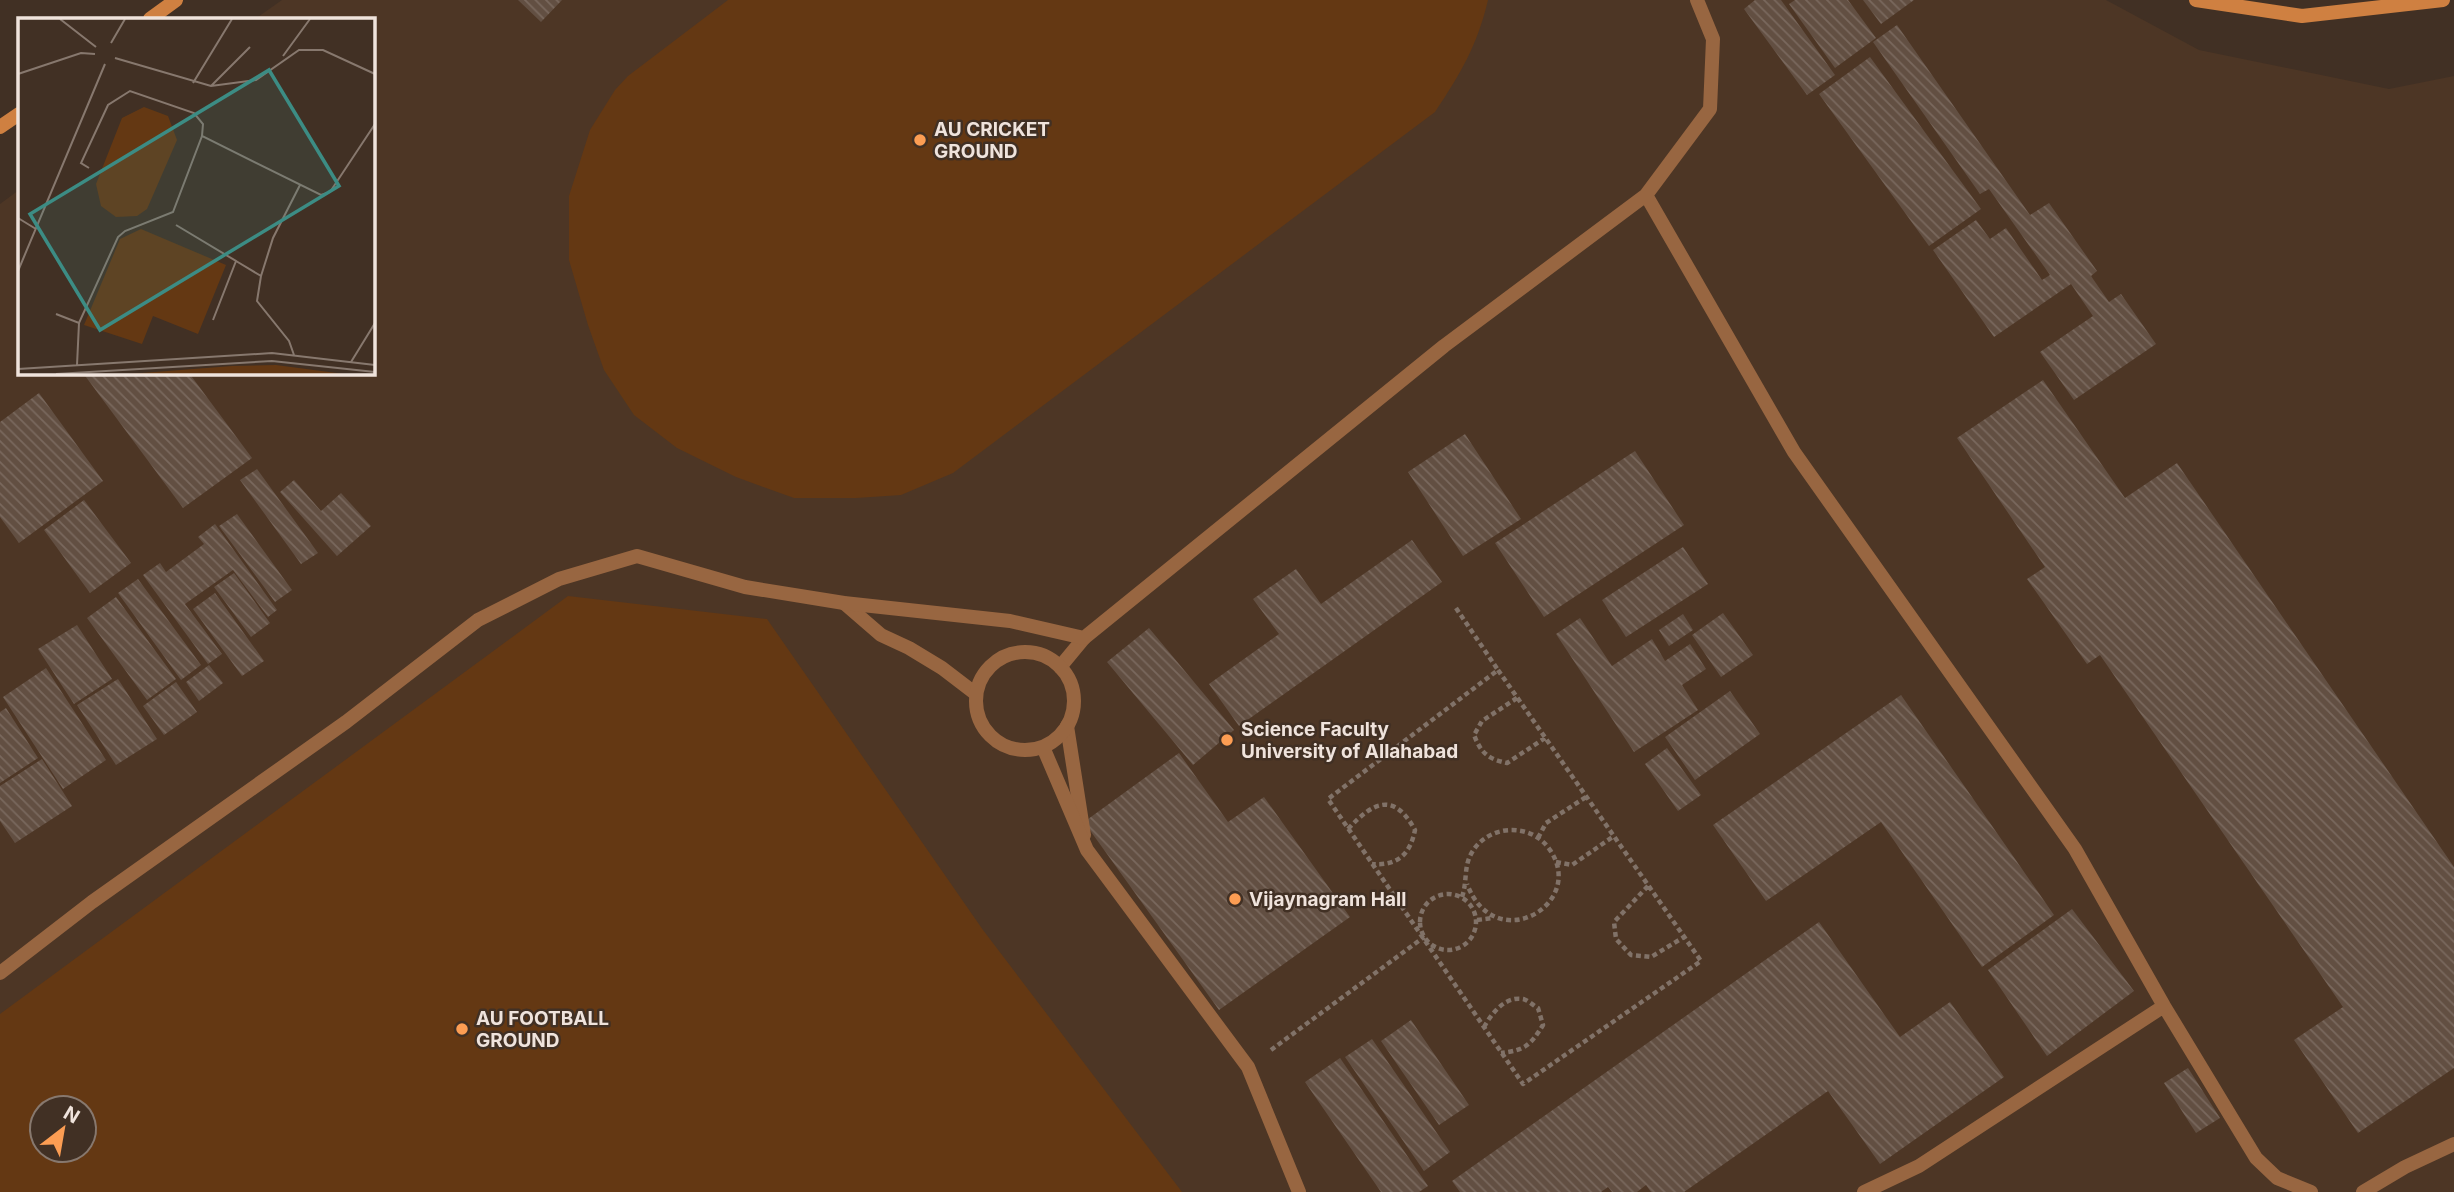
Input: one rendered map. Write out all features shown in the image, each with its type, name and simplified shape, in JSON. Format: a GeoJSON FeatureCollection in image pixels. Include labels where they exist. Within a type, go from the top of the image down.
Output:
{"type":"FeatureCollection","features":[{"type":"Feature","properties":{"kind":"street"},"geometry":{"type":"LineString","coordinates":[[151,18],[176,0]]}},
{"type":"Feature","properties":{"kind":"street"},"geometry":{"type":"LineString","coordinates":[[1060,667],[1084,638],[1444,346],[1646,195],[1710,108],[1713,39],[1697,0]]}},
{"type":"Feature","properties":{"kind":"street"},"geometry":{"type":"LineString","coordinates":[[2196,0],[2302,16],[2443,0]]}},
{"type":"Feature","properties":{"kind":"street"},"geometry":{"type":"LineString","coordinates":[[0,127],[18,115]]}},
{"type":"Feature","properties":{"kind":"street"},"geometry":{"type":"LineString","coordinates":[[1646,195],[1794,452],[2076,849],[2164,1006],[2256,1158],[2277,1178],[2311,1192]]}},
{"type":"Feature","properties":{"kind":"street"},"geometry":{"type":"LineString","coordinates":[[0,973],[92,902],[346,722],[478,620],[559,579],[637,556],[745,587],[844,603],[1010,621],[1084,638]]}},
{"type":"Feature","properties":{"kind":"street"},"geometry":{"type":"LineString","coordinates":[[844,603],[881,635],[942,668],[976,694]]}},
{"type":"Feature","properties":{"kind":"street"},"geometry":{"type":"LineString","coordinates":[[1022,652],[1039,654],[1053,660],[1060,667],[1071,683],[1074,698],[1073,713],[1057,738],[1043,747],[1027,750],[1009,748],[983,727],[977,711],[976,694],[981,678],[992,665],[1006,656],[1022,652]]}},
{"type":"Feature","properties":{"kind":"street"},"geometry":{"type":"LineString","coordinates":[[1067,726],[1087,850]]}},
{"type":"Feature","properties":{"kind":"street"},"geometry":{"type":"LineString","coordinates":[[1043,747],[1087,850],[1248,1067],[1299,1192]]}},
{"type":"Feature","properties":{"kind":"street"},"geometry":{"type":"LineString","coordinates":[[1864,1192],[1919,1166],[2164,1006]]}},
{"type":"Feature","properties":{"kind":"street"},"geometry":{"type":"LineString","coordinates":[[2363,1192],[2405,1167],[2454,1144]]}},
{"type":"Feature","properties":{"kind":"path"},"geometry":{"type":"LineString","coordinates":[[1456,608],[1701,961],[1524,1084],[1328,799],[1498,670]]}},
{"type":"Feature","properties":{"kind":"path"},"geometry":{"type":"LineString","coordinates":[[1517,698],[1482,721],[1474,735],[1480,750],[1492,760],[1507,763],[1545,738]]}},
{"type":"Feature","properties":{"kind":"path"},"geometry":{"type":"LineString","coordinates":[[1538,838],[1546,823],[1586,797]]}},
{"type":"Feature","properties":{"kind":"path"},"geometry":{"type":"LineString","coordinates":[[1348,829],[1374,806],[1391,805],[1405,812],[1415,830],[1412,843],[1402,856],[1390,864],[1372,864]]}},
{"type":"Feature","properties":{"kind":"path"},"geometry":{"type":"LineString","coordinates":[[1508,829],[1524,831],[1538,838],[1550,849],[1556,862],[1558,877],[1555,892],[1548,904],[1537,914],[1523,919],[1508,921],[1494,917],[1472,898],[1467,884],[1466,869],[1470,855],[1480,842],[1493,833],[1508,829]]}},
{"type":"Feature","properties":{"kind":"path"},"geometry":{"type":"LineString","coordinates":[[1556,862],[1572,865],[1614,836]]}},
{"type":"Feature","properties":{"kind":"path"},"geometry":{"type":"LineString","coordinates":[[1462,897],[1467,884]]}},
{"type":"Feature","properties":{"kind":"path"},"geometry":{"type":"LineString","coordinates":[[1648,886],[1614,922],[1616,939],[1630,955],[1651,957],[1684,937]]}},
{"type":"Feature","properties":{"kind":"path"},"geometry":{"type":"LineString","coordinates":[[1444,894],[1453,894],[1462,897],[1475,911],[1477,920],[1472,938],[1457,949],[1438,949],[1423,938],[1420,919],[1427,902],[1444,894]]}},
{"type":"Feature","properties":{"kind":"path"},"geometry":{"type":"LineString","coordinates":[[1477,920],[1494,917]]}},
{"type":"Feature","properties":{"kind":"path"},"geometry":{"type":"LineString","coordinates":[[1248,1067],[1423,938]]}},
{"type":"Feature","properties":{"kind":"path"},"geometry":{"type":"LineString","coordinates":[[1484,1027],[1490,1016],[1505,1002],[1524,999],[1538,1008],[1543,1025],[1535,1038],[1524,1048],[1501,1053]]}},
{"type":"Feature","properties":{"kind":"shaded area","name":"Science Faculty University of Allahabad"},"geometry":{"type":"Polygon","coordinates":[[[282,0],[2106,0],[2199,50],[2389,89],[2454,76],[2454,1192],[0,1192],[0,204],[18,191],[18,374],[374,374],[374,18],[256,18],[282,0]]]}},
{"type":"Feature","properties":{"kind":"shaded area"},"geometry":{"type":"Polygon","coordinates":[[[728,0],[1488,0],[1467,59],[1435,112],[953,473],[901,495],[794,498],[736,477],[677,448],[634,415],[604,370],[569,260],[569,196],[590,130],[615,90],[628,76],[728,0]]]}},
{"type":"Feature","properties":{"kind":"shaded area"},"geometry":{"type":"Polygon","coordinates":[[[568,596],[767,619],[983,930],[1182,1192],[0,1192],[0,1014],[568,596]]]}},
{"type":"Feature","properties":{"kind":"building"},"geometry":{"type":"Polygon","coordinates":[[[518,0],[562,0],[541,22],[518,0]]]}},
{"type":"Feature","properties":{"kind":"building"},"geometry":{"type":"Polygon","coordinates":[[[1755,0],[1781,0],[1835,75],[1807,95],[1744,9],[1755,0]]]}},
{"type":"Feature","properties":{"kind":"building"},"geometry":{"type":"Polygon","coordinates":[[[1795,0],[1848,0],[1876,38],[1835,68],[1789,4],[1795,0]]]}},
{"type":"Feature","properties":{"kind":"building"},"geometry":{"type":"Polygon","coordinates":[[[1863,0],[1914,0],[1881,24],[1863,0]]]}},
{"type":"Feature","properties":{"kind":"building"},"geometry":{"type":"Polygon","coordinates":[[[1897,25],[2030,215],[2049,203],[2097,271],[2091,276],[2109,302],[2121,294],[2156,344],[2074,400],[2040,352],[2093,316],[2071,284],[1994,337],[1933,250],[1976,220],[1990,239],[2006,228],[2042,280],[2050,275],[1989,189],[1980,194],[1873,42],[1897,25]]]}},
{"type":"Feature","properties":{"kind":"building"},"geometry":{"type":"Polygon","coordinates":[[[1870,57],[1981,209],[1929,246],[1819,94],[1870,57]]]}},
{"type":"Feature","properties":{"kind":"building"},"geometry":{"type":"Polygon","coordinates":[[[84,374],[190,374],[252,458],[183,508],[84,374]]]}},
{"type":"Feature","properties":{"kind":"building"},"geometry":{"type":"Polygon","coordinates":[[[2043,380],[2125,498],[2177,463],[2454,867],[2454,1068],[2358,1133],[2294,1040],[2343,1007],[2100,655],[2087,664],[2027,579],[2045,567],[1957,438],[2043,380]]]}},
{"type":"Feature","properties":{"kind":"building"},"geometry":{"type":"Polygon","coordinates":[[[39,393],[103,481],[19,543],[0,517],[0,422],[39,393]]]}},
{"type":"Feature","properties":{"kind":"building"},"geometry":{"type":"Polygon","coordinates":[[[1465,434],[1521,519],[1463,556],[1408,472],[1465,434]]]}},
{"type":"Feature","properties":{"kind":"building"},"geometry":{"type":"Polygon","coordinates":[[[1635,451],[1684,525],[1544,617],[1495,543],[1635,451]]]}},
{"type":"Feature","properties":{"kind":"building"},"geometry":{"type":"Polygon","coordinates":[[[257,469],[318,553],[301,564],[240,480],[257,469]]]}},
{"type":"Feature","properties":{"kind":"building"},"geometry":{"type":"Polygon","coordinates":[[[294,480],[321,511],[341,493],[371,526],[337,556],[280,492],[294,480]]]}},
{"type":"Feature","properties":{"kind":"building"},"geometry":{"type":"Polygon","coordinates":[[[84,500],[131,563],[90,593],[44,530],[84,500]]]}},
{"type":"Feature","properties":{"kind":"building"},"geometry":{"type":"Polygon","coordinates":[[[237,514],[292,590],[275,602],[219,526],[237,514]]]}},
{"type":"Feature","properties":{"kind":"building"},"geometry":{"type":"Polygon","coordinates":[[[215,524],[277,610],[268,617],[233,570],[185,604],[222,654],[208,664],[143,575],[160,563],[166,572],[204,544],[198,537],[215,524]]]}},
{"type":"Feature","properties":{"kind":"building"},"geometry":{"type":"Polygon","coordinates":[[[1412,540],[1442,582],[1239,726],[1209,684],[1279,634],[1253,599],[1296,569],[1321,604],[1412,540]]]}},
{"type":"Feature","properties":{"kind":"building"},"geometry":{"type":"Polygon","coordinates":[[[1683,547],[1708,584],[1626,637],[1602,600],[1683,547]]]}},
{"type":"Feature","properties":{"kind":"building"},"geometry":{"type":"Polygon","coordinates":[[[234,573],[270,623],[251,637],[214,587],[234,573]]]}},
{"type":"Feature","properties":{"kind":"building"},"geometry":{"type":"Polygon","coordinates":[[[138,579],[201,665],[181,680],[118,593],[138,579]]]}},
{"type":"Feature","properties":{"kind":"building"},"geometry":{"type":"Polygon","coordinates":[[[215,593],[264,661],[242,676],[193,609],[215,593]]]}},
{"type":"Feature","properties":{"kind":"building"},"geometry":{"type":"Polygon","coordinates":[[[116,597],[176,679],[147,700],[87,618],[116,597]]]}},
{"type":"Feature","properties":{"kind":"building"},"geometry":{"type":"Polygon","coordinates":[[[1723,613],[1753,655],[1721,677],[1692,635],[1723,613]]]}},
{"type":"Feature","properties":{"kind":"building"},"geometry":{"type":"Polygon","coordinates":[[[1683,614],[1693,630],[1669,646],[1659,630],[1683,614]]]}},
{"type":"Feature","properties":{"kind":"building"},"geometry":{"type":"Polygon","coordinates":[[[1580,618],[1612,666],[1652,639],[1665,661],[1690,644],[1706,669],[1682,685],[1698,710],[1634,752],[1556,634],[1580,618]]]}},
{"type":"Feature","properties":{"kind":"building"},"geometry":{"type":"Polygon","coordinates":[[[77,625],[112,679],[74,704],[38,649],[77,625]]]}},
{"type":"Feature","properties":{"kind":"building"},"geometry":{"type":"Polygon","coordinates":[[[1149,628],[1234,730],[1193,765],[1107,662],[1149,628]]]}},
{"type":"Feature","properties":{"kind":"building"},"geometry":{"type":"Polygon","coordinates":[[[209,665],[223,683],[199,701],[186,682],[209,665]]]}},
{"type":"Feature","properties":{"kind":"building"},"geometry":{"type":"Polygon","coordinates":[[[46,668],[106,760],[63,789],[3,697],[46,668]]]}},
{"type":"Feature","properties":{"kind":"building"},"geometry":{"type":"Polygon","coordinates":[[[118,679],[157,739],[116,765],[77,705],[118,679]]]}},
{"type":"Feature","properties":{"kind":"building"},"geometry":{"type":"Polygon","coordinates":[[[176,682],[197,712],[164,735],[143,706],[176,682]]]}},
{"type":"Feature","properties":{"kind":"building"},"geometry":{"type":"Polygon","coordinates":[[[1730,691],[1760,734],[1695,780],[1665,737],[1730,691]]]}},
{"type":"Feature","properties":{"kind":"building"},"geometry":{"type":"Polygon","coordinates":[[[1901,695],[2054,915],[1982,967],[1881,822],[1766,901],[1713,825],[1901,695]]]}},
{"type":"Feature","properties":{"kind":"building"},"geometry":{"type":"Polygon","coordinates":[[[6,708],[38,758],[0,783],[0,712],[6,708]]]}},
{"type":"Feature","properties":{"kind":"building"},"geometry":{"type":"Polygon","coordinates":[[[1667,748],[1701,795],[1678,811],[1645,764],[1667,748]]]}},
{"type":"Feature","properties":{"kind":"building"},"geometry":{"type":"Polygon","coordinates":[[[1179,753],[1228,822],[1264,797],[1350,917],[1219,1010],[1084,822],[1179,753]]]}},
{"type":"Feature","properties":{"kind":"building"},"geometry":{"type":"Polygon","coordinates":[[[42,759],[72,806],[15,843],[0,821],[0,786],[42,759]]]}},
{"type":"Feature","properties":{"kind":"building"},"geometry":{"type":"Polygon","coordinates":[[[2072,909],[2134,991],[2047,1056],[1988,970],[2072,909]]]}},
{"type":"Feature","properties":{"kind":"building"},"geometry":{"type":"Polygon","coordinates":[[[1819,922],[1900,1037],[1950,1002],[2004,1077],[1880,1164],[1828,1091],[1684,1192],[1651,1192],[1646,1185],[1637,1192],[1612,1192],[1608,1187],[1601,1192],[1460,1192],[1452,1181],[1819,922]]]}},
{"type":"Feature","properties":{"kind":"building"},"geometry":{"type":"Polygon","coordinates":[[[1411,1020],[1469,1105],[1439,1125],[1381,1041],[1411,1020]]]}},
{"type":"Feature","properties":{"kind":"building"},"geometry":{"type":"Polygon","coordinates":[[[1372,1039],[1450,1152],[1424,1171],[1345,1057],[1372,1039]]]}},
{"type":"Feature","properties":{"kind":"building"},"geometry":{"type":"Polygon","coordinates":[[[1340,1058],[1428,1186],[1419,1192],[1381,1192],[1305,1082],[1340,1058]]]}},
{"type":"Feature","properties":{"kind":"building"},"geometry":{"type":"Polygon","coordinates":[[[2188,1068],[2220,1118],[2196,1133],[2164,1083],[2188,1068]]]}},
{"type":"Feature","properties":{"kind":"place","name":"AU CRICKET GROUND"},"geometry":{"type":"Point","coordinates":[920,140]}},
{"type":"Feature","properties":{"kind":"place","name":"Science Faculty University of Allahabad"},"geometry":{"type":"Point","coordinates":[1227,740]}},
{"type":"Feature","properties":{"kind":"place","name":"Vijaynagram Hall"},"geometry":{"type":"Point","coordinates":[1235,899]}},
{"type":"Feature","properties":{"kind":"place","name":"AU FOOTBALL GROUND"},"geometry":{"type":"Point","coordinates":[462,1029]}}]}
